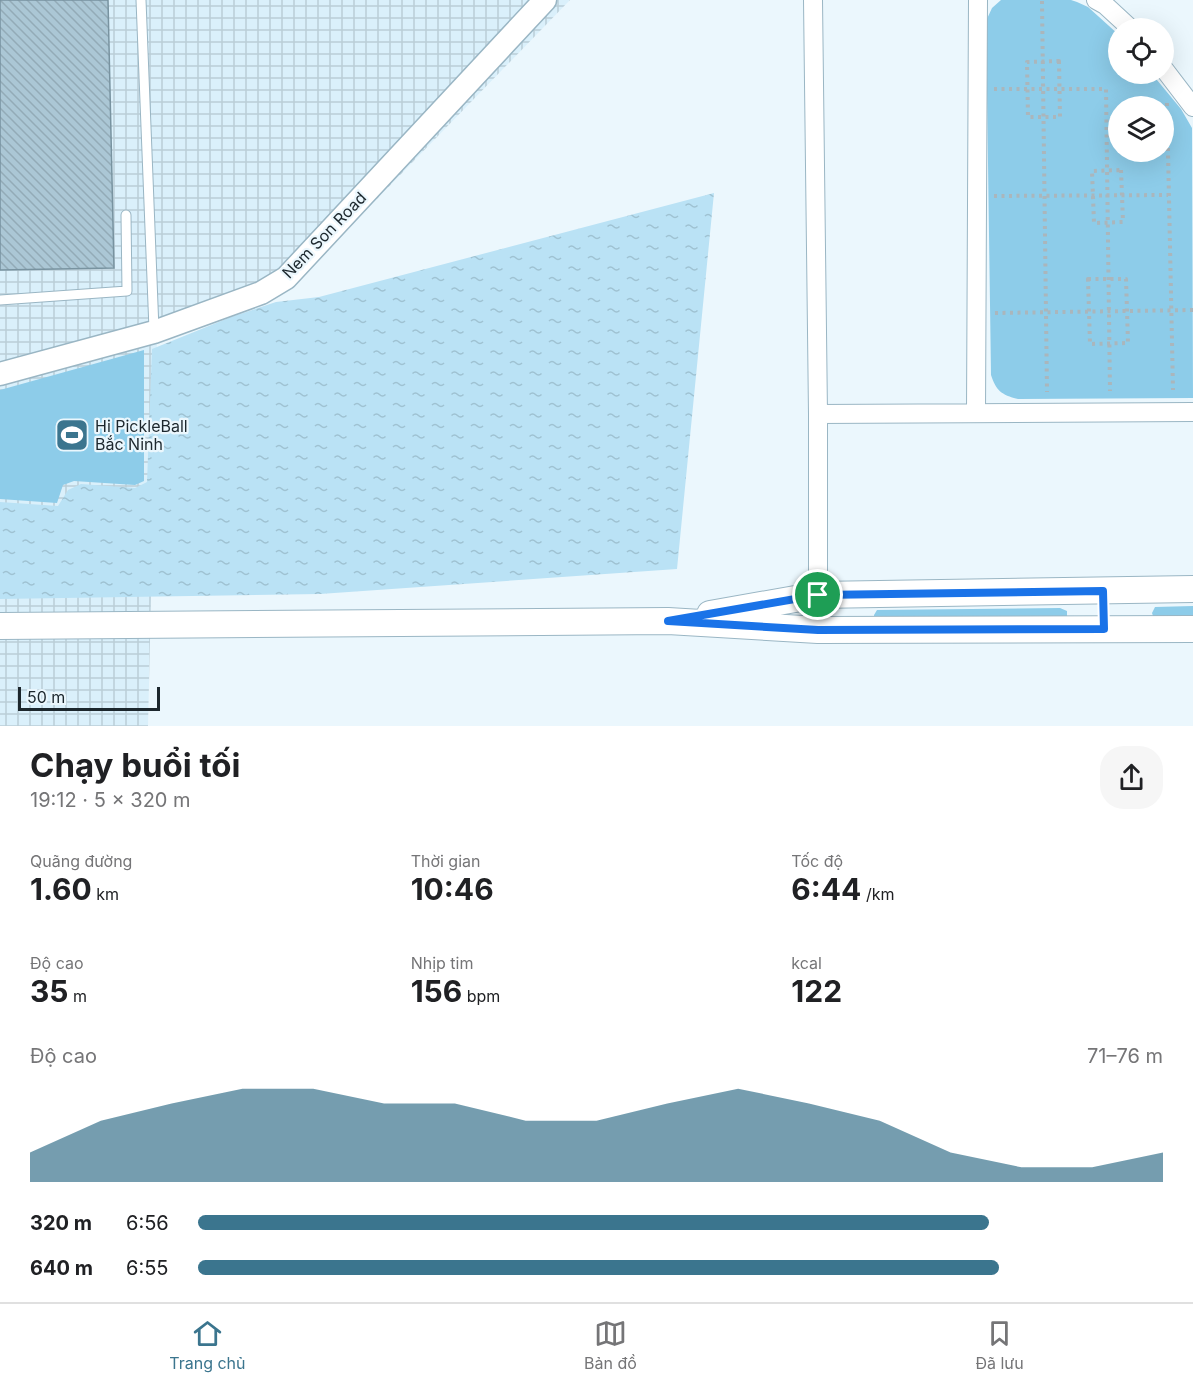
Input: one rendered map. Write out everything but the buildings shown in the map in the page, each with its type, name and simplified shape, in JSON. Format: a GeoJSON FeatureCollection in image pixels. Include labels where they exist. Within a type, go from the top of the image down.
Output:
{"type":"FeatureCollection","features":[{"type":"Feature","properties":{"kind":"main road"},"geometry":{"type":"LineString","coordinates":[[668,621],[818,595],[1193,590]]}},
{"type":"Feature","properties":{"kind":"main road"},"geometry":{"type":"LineString","coordinates":[[1103,591],[1104,629]]}},
{"type":"Feature","properties":{"kind":"main road"},"geometry":{"type":"LineString","coordinates":[[0,626],[668,621],[818,630],[1193,628]]}},
{"type":"Feature","properties":{"kind":"street","name":"Nem Son Road"},"geometry":{"type":"LineString","coordinates":[[0,374],[154,332],[261,293],[286,278],[545,0]]}},
{"type":"Feature","properties":{"kind":"street"},"geometry":{"type":"LineString","coordinates":[[813,0],[818,630]]}},
{"type":"Feature","properties":{"kind":"street"},"geometry":{"type":"LineString","coordinates":[[976,413],[978,0]]}},
{"type":"Feature","properties":{"kind":"street"},"geometry":{"type":"LineString","coordinates":[[1096,0],[1119,18]]}},
{"type":"Feature","properties":{"kind":"street"},"geometry":{"type":"LineString","coordinates":[[1174,82],[1193,107]]}},
{"type":"Feature","properties":{"kind":"street"},"geometry":{"type":"LineString","coordinates":[[818,414],[1193,412]]}},
{"type":"Feature","properties":{"kind":"lane"},"geometry":{"type":"LineString","coordinates":[[141,0],[154,332]]}},
{"type":"Feature","properties":{"kind":"lane"},"geometry":{"type":"LineString","coordinates":[[0,300],[126,291],[126,215]]}},
{"type":"Feature","properties":{"kind":"path"},"geometry":{"type":"LineString","coordinates":[[1042,1],[1047,392]]}},
{"type":"Feature","properties":{"kind":"path"},"geometry":{"type":"LineString","coordinates":[[1059,61],[1060,117],[1028,117],[1027,89],[1027,62],[1059,61]]}},
{"type":"Feature","properties":{"kind":"path"},"geometry":{"type":"LineString","coordinates":[[992,90],[1106,89],[1110,391]]}},
{"type":"Feature","properties":{"kind":"path"},"geometry":{"type":"LineString","coordinates":[[1167,162],[1173,390]]}},
{"type":"Feature","properties":{"kind":"path"},"geometry":{"type":"LineString","coordinates":[[1120,170],[1123,222],[1094,223],[1092,171],[1107,171],[1120,170]]}},
{"type":"Feature","properties":{"kind":"path"},"geometry":{"type":"LineString","coordinates":[[994,196],[1168,195]]}},
{"type":"Feature","properties":{"kind":"path"},"geometry":{"type":"LineString","coordinates":[[1089,279],[1108,279],[1126,279],[1128,343],[1090,344],[1089,279]]}},
{"type":"Feature","properties":{"kind":"path"},"geometry":{"type":"LineString","coordinates":[[995,313],[1193,310]]}},
{"type":"Feature","properties":{"kind":"shaded area"},"geometry":{"type":"Polygon","coordinates":[[[0,0],[570,0],[307,271],[157,341],[148,726],[0,726],[0,0]]]}},
{"type":"Feature","properties":{"kind":"shaded area"},"geometry":{"type":"Polygon","coordinates":[[[1001,0],[1071,0],[1088,7],[1108,25],[1108,84],[1160,84],[1170,96],[1108,96],[1108,162],[1174,162],[1174,101],[1192,128],[1193,398],[1018,399],[1003,394],[995,385],[991,375],[986,21],[992,8],[1001,0]]]}},
{"type":"Feature","properties":{"kind":"shaded area","name":"Hi PickleBall Bắc Ninh"},"geometry":{"type":"Polygon","coordinates":[[[144,350],[144,481],[135,485],[74,481],[63,485],[57,503],[0,499],[0,390],[144,350]]]}},
{"type":"Feature","properties":{"kind":"shaded area"},"geometry":{"type":"Polygon","coordinates":[[[1193,606],[1193,616],[1153,616],[1152,613],[1155,607],[1193,606]]]}},
{"type":"Feature","properties":{"kind":"shaded area"},"geometry":{"type":"Polygon","coordinates":[[[1060,608],[1067,611],[1067,617],[874,617],[877,610],[1060,608]]]}},
{"type":"Feature","properties":{"kind":"water"},"geometry":{"type":"Polygon","coordinates":[[[714,193],[677,569],[320,594],[0,599],[0,502],[58,506],[68,490],[81,484],[135,488],[147,482],[152,349],[231,317],[276,302],[319,297],[714,193]]]}},
{"type":"Feature","properties":{"kind":"place","name":"Hi PickleBall Bắc Ninh"},"geometry":{"type":"Point","coordinates":[72,435]}},
{"type":"Feature","properties":{"kind":"route"},"geometry":{"type":"LineString","coordinates":[[1103,591],[1104,629],[818,630],[668,621],[818,595],[1103,591]]}}]}
